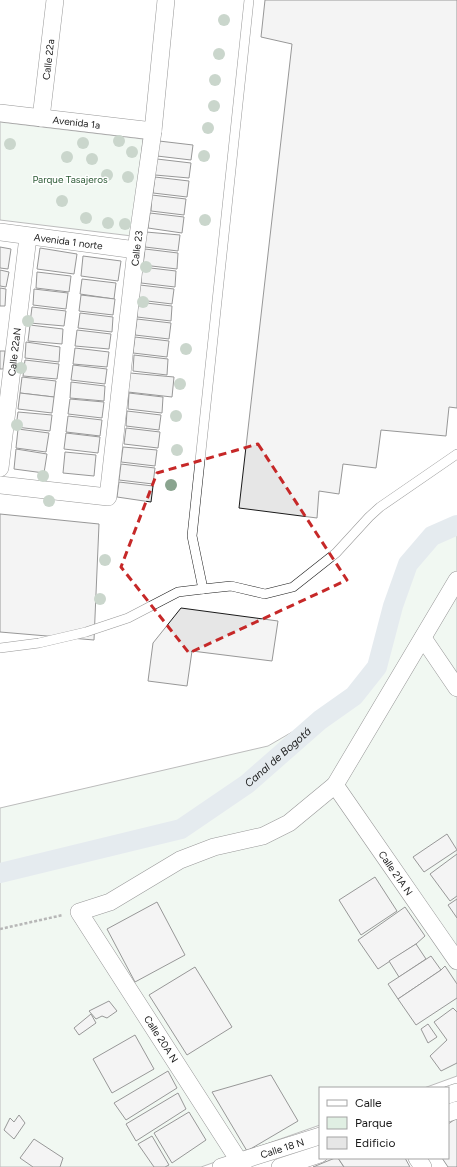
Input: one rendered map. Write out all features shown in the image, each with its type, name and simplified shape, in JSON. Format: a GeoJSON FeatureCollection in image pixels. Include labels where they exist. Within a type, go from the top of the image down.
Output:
{"type":"FeatureCollection","features":[{"type":"Feature","properties":{"kind":"street","name":"Calle 22a"},"geometry":{"type":"LineString","coordinates":[[41,118],[55,0]]}},
{"type":"Feature","properties":{"kind":"street","name":"Calle 23"},"geometry":{"type":"LineString","coordinates":[[0,486],[108,497],[136,250],[152,131],[166,0]]}},
{"type":"Feature","properties":{"kind":"street","name":"Avenida 1a"},"geometry":{"type":"LineString","coordinates":[[0,113],[152,131]]}},
{"type":"Feature","properties":{"kind":"street","name":"Avenida 1 norte"},"geometry":{"type":"LineString","coordinates":[[0,232],[28,237],[136,250]]}},
{"type":"Feature","properties":{"kind":"street","name":"Calle 22aN"},"geometry":{"type":"LineString","coordinates":[[0,468],[28,237]]}},
{"type":"Feature","properties":{"kind":"street"},"geometry":{"type":"LineString","coordinates":[[79,912],[110,902],[180,860],[214,847],[263,836],[289,823],[335,785],[457,580]]}},
{"type":"Feature","properties":{"kind":"street"},"geometry":{"type":"LineString","coordinates":[[423,638],[457,688]]}},
{"type":"Feature","properties":{"kind":"street","name":"Calle 21A N"},"geometry":{"type":"LineString","coordinates":[[335,785],[457,961]]}},
{"type":"Feature","properties":{"kind":"street","name":"Calle 20A N"},"geometry":{"type":"LineString","coordinates":[[79,912],[241,1164]]}},
{"type":"Feature","properties":{"kind":"street","name":"Calle 18 N"},"geometry":{"type":"LineString","coordinates":[[221,1167],[241,1164],[319,1136]]}},
{"type":"Feature","properties":{"kind":"street","name":"Calle 18 N"},"geometry":{"type":"LineString","coordinates":[[280,1167],[319,1154]]}},
{"type":"Feature","properties":{"kind":"lane"},"geometry":{"type":"LineString","coordinates":[[203,589],[192,536],[249,0]]}},
{"type":"Feature","properties":{"kind":"lane"},"geometry":{"type":"LineString","coordinates":[[0,648],[39,643],[86,632],[128,618],[178,592],[231,586],[266,594],[294,588],[336,553],[368,517],[380,507],[457,454]]}},
{"type":"Feature","properties":{"kind":"path"},"geometry":{"type":"LineString","coordinates":[[0,929],[79,912]]}},
{"type":"Feature","properties":{"kind":"highlighted area"},"geometry":{"type":"Polygon","coordinates":[[[258,444],[347,580],[189,653],[121,567],[157,473],[258,444]]]}},
{"type":"Feature","properties":{"kind":"green space","name":"Parque Tasajeros"},"geometry":{"type":"Polygon","coordinates":[[[0,122],[143,139],[132,236],[0,220],[0,122]]]}},
{"type":"Feature","properties":{"kind":"green space"},"geometry":{"type":"Polygon","coordinates":[[[457,527],[457,1076],[427,1087],[319,1087],[319,1125],[201,1167],[0,1167],[0,808],[268,746],[354,696],[421,549],[457,527]]]}},
{"type":"Feature","properties":{"kind":"building"},"geometry":{"type":"Polygon","coordinates":[[[265,0],[457,0],[457,408],[449,407],[446,436],[381,430],[376,468],[343,464],[339,494],[319,491],[317,518],[239,508],[292,44],[261,37],[265,0]]]}},
{"type":"Feature","properties":{"kind":"building"},"geometry":{"type":"Polygon","coordinates":[[[159,141],[193,145],[191,160],[157,156],[159,141]]]}},
{"type":"Feature","properties":{"kind":"building"},"geometry":{"type":"Polygon","coordinates":[[[157,159],[191,163],[189,178],[155,175],[157,159]]]}},
{"type":"Feature","properties":{"kind":"building"},"geometry":{"type":"Polygon","coordinates":[[[155,177],[189,181],[187,197],[153,193],[155,177]]]}},
{"type":"Feature","properties":{"kind":"building"},"geometry":{"type":"Polygon","coordinates":[[[152,195],[186,199],[184,215],[151,211],[152,195]]]}},
{"type":"Feature","properties":{"kind":"building"},"geometry":{"type":"Polygon","coordinates":[[[150,213],[184,217],[182,233],[148,228],[150,213]]]}},
{"type":"Feature","properties":{"kind":"building"},"geometry":{"type":"Polygon","coordinates":[[[146,232],[180,235],[178,251],[145,247],[146,232]]]}},
{"type":"Feature","properties":{"kind":"building"},"geometry":{"type":"Polygon","coordinates":[[[0,247],[11,249],[8,269],[0,268],[0,247]]]}},
{"type":"Feature","properties":{"kind":"building"},"geometry":{"type":"Polygon","coordinates":[[[40,248],[77,254],[74,274],[37,269],[40,248]]]}},
{"type":"Feature","properties":{"kind":"building"},"geometry":{"type":"Polygon","coordinates":[[[145,249],[178,253],[177,269],[143,265],[145,249]]]}},
{"type":"Feature","properties":{"kind":"building"},"geometry":{"type":"Polygon","coordinates":[[[83,256],[121,261],[118,281],[81,276],[83,256]]]}},
{"type":"Feature","properties":{"kind":"building"},"geometry":{"type":"Polygon","coordinates":[[[142,267],[176,271],[175,287],[141,283],[142,267]]]}},
{"type":"Feature","properties":{"kind":"building"},"geometry":{"type":"Polygon","coordinates":[[[0,270],[9,272],[6,287],[0,286],[0,270]]]}},
{"type":"Feature","properties":{"kind":"building"},"geometry":{"type":"Polygon","coordinates":[[[37,272],[71,276],[69,292],[36,288],[37,272]]]}},
{"type":"Feature","properties":{"kind":"building"},"geometry":{"type":"Polygon","coordinates":[[[82,279],[116,283],[114,299],[80,294],[82,279]]]}},
{"type":"Feature","properties":{"kind":"building"},"geometry":{"type":"Polygon","coordinates":[[[140,285],[174,289],[172,304],[139,300],[140,285]]]}},
{"type":"Feature","properties":{"kind":"building"},"geometry":{"type":"Polygon","coordinates":[[[0,288],[6,289],[5,306],[0,306],[0,288]]]}},
{"type":"Feature","properties":{"kind":"building"},"geometry":{"type":"Polygon","coordinates":[[[34,289],[68,293],[66,309],[33,305],[34,289]]]}},
{"type":"Feature","properties":{"kind":"building"},"geometry":{"type":"Polygon","coordinates":[[[81,295],[115,299],[113,315],[79,311],[81,295]]]}},
{"type":"Feature","properties":{"kind":"building"},"geometry":{"type":"Polygon","coordinates":[[[138,302],[172,306],[171,321],[137,317],[138,302]]]}},
{"type":"Feature","properties":{"kind":"building"},"geometry":{"type":"Polygon","coordinates":[[[32,307],[66,311],[64,326],[30,323],[32,307]]]}},
{"type":"Feature","properties":{"kind":"building"},"geometry":{"type":"Polygon","coordinates":[[[80,313],[113,317],[112,332],[78,328],[80,313]]]}},
{"type":"Feature","properties":{"kind":"building"},"geometry":{"type":"Polygon","coordinates":[[[137,319],[171,323],[169,339],[135,335],[137,319]]]}},
{"type":"Feature","properties":{"kind":"building"},"geometry":{"type":"Polygon","coordinates":[[[30,325],[63,329],[62,344],[28,341],[30,325]]]}},
{"type":"Feature","properties":{"kind":"building"},"geometry":{"type":"Polygon","coordinates":[[[77,330],[111,334],[109,349],[75,346],[77,330]]]}},
{"type":"Feature","properties":{"kind":"building"},"geometry":{"type":"Polygon","coordinates":[[[135,337],[169,341],[167,357],[133,353],[135,337]]]}},
{"type":"Feature","properties":{"kind":"building"},"geometry":{"type":"Polygon","coordinates":[[[26,342],[60,347],[59,362],[25,358],[26,342]]]}},
{"type":"Feature","properties":{"kind":"building"},"geometry":{"type":"Polygon","coordinates":[[[75,348],[109,352],[107,367],[73,364],[75,348]]]}},
{"type":"Feature","properties":{"kind":"building"},"geometry":{"type":"Polygon","coordinates":[[[0,351],[5,351],[3,369],[0,369],[0,351]]]}},
{"type":"Feature","properties":{"kind":"building"},"geometry":{"type":"Polygon","coordinates":[[[134,355],[168,359],[167,375],[133,371],[134,355]]]}},
{"type":"Feature","properties":{"kind":"building"},"geometry":{"type":"Polygon","coordinates":[[[25,360],[59,364],[57,379],[23,376],[25,360]]]}},
{"type":"Feature","properties":{"kind":"building"},"geometry":{"type":"Polygon","coordinates":[[[73,365],[107,369],[105,384],[71,380],[73,365]]]}},
{"type":"Feature","properties":{"kind":"building"},"geometry":{"type":"Polygon","coordinates":[[[130,373],[174,377],[172,397],[128,392],[130,373]]]}},
{"type":"Feature","properties":{"kind":"building"},"geometry":{"type":"Polygon","coordinates":[[[22,377],[56,381],[54,397],[20,393],[22,377]]]}},
{"type":"Feature","properties":{"kind":"building"},"geometry":{"type":"Polygon","coordinates":[[[71,382],[105,386],[104,401],[70,398],[71,382]]]}},
{"type":"Feature","properties":{"kind":"building"},"geometry":{"type":"Polygon","coordinates":[[[20,393],[54,397],[52,413],[18,409],[20,393]]]}},
{"type":"Feature","properties":{"kind":"building"},"geometry":{"type":"Polygon","coordinates":[[[129,393],[163,397],[162,413],[128,409],[129,393]]]}},
{"type":"Feature","properties":{"kind":"building"},"geometry":{"type":"Polygon","coordinates":[[[70,399],[104,402],[102,418],[68,414],[70,399]]]}},
{"type":"Feature","properties":{"kind":"building"},"geometry":{"type":"Polygon","coordinates":[[[127,411],[161,415],[159,430],[126,426],[127,411]]]}},
{"type":"Feature","properties":{"kind":"building"},"geometry":{"type":"Polygon","coordinates":[[[18,412],[52,415],[50,431],[16,427],[18,412]]]}},
{"type":"Feature","properties":{"kind":"building"},"geometry":{"type":"Polygon","coordinates":[[[68,416],[102,420],[100,436],[66,432],[68,416]]]}},
{"type":"Feature","properties":{"kind":"building"},"geometry":{"type":"Polygon","coordinates":[[[126,428],[160,432],[158,448],[124,444],[126,428]]]}},
{"type":"Feature","properties":{"kind":"building"},"geometry":{"type":"Polygon","coordinates":[[[18,429],[49,433],[46,452],[16,448],[18,429]]]}},
{"type":"Feature","properties":{"kind":"building"},"geometry":{"type":"Polygon","coordinates":[[[66,433],[100,437],[98,453],[64,449],[66,433]]]}},
{"type":"Feature","properties":{"kind":"building"},"geometry":{"type":"Polygon","coordinates":[[[123,447],[157,450],[155,466],[121,462],[123,447]]]}},
{"type":"Feature","properties":{"kind":"building"},"geometry":{"type":"Polygon","coordinates":[[[16,449],[47,454],[44,473],[14,469],[16,449]]]}},
{"type":"Feature","properties":{"kind":"building"},"geometry":{"type":"Polygon","coordinates":[[[65,452],[96,455],[94,476],[63,473],[65,452]]]}},
{"type":"Feature","properties":{"kind":"building"},"geometry":{"type":"Polygon","coordinates":[[[121,464],[155,468],[153,484],[119,480],[121,464]]]}},
{"type":"Feature","properties":{"kind":"building"},"geometry":{"type":"Polygon","coordinates":[[[119,482],[153,486],[151,502],[117,497],[119,482]]]}},
{"type":"Feature","properties":{"kind":"building"},"geometry":{"type":"Polygon","coordinates":[[[0,514],[99,524],[94,640],[0,632],[0,514]]]}},
{"type":"Feature","properties":{"kind":"building"},"geometry":{"type":"Polygon","coordinates":[[[181,608],[278,621],[272,661],[192,651],[187,686],[148,681],[153,643],[181,608]]]}},
{"type":"Feature","properties":{"kind":"building"},"geometry":{"type":"Polygon","coordinates":[[[447,834],[457,850],[424,872],[413,857],[447,834]]]}},
{"type":"Feature","properties":{"kind":"building"},"geometry":{"type":"Polygon","coordinates":[[[457,854],[457,896],[450,901],[430,874],[457,854]]]}},
{"type":"Feature","properties":{"kind":"building"},"geometry":{"type":"Polygon","coordinates":[[[375,877],[397,911],[361,935],[339,900],[375,877]]]}},
{"type":"Feature","properties":{"kind":"building"},"geometry":{"type":"Polygon","coordinates":[[[457,899],[457,918],[448,905],[457,899]]]}},
{"type":"Feature","properties":{"kind":"building"},"geometry":{"type":"Polygon","coordinates":[[[157,902],[185,955],[135,982],[107,929],[157,902]]]}},
{"type":"Feature","properties":{"kind":"building"},"geometry":{"type":"Polygon","coordinates":[[[405,907],[425,936],[416,944],[378,969],[358,940],[405,907]]]}},
{"type":"Feature","properties":{"kind":"building"},"geometry":{"type":"Polygon","coordinates":[[[416,944],[426,959],[399,977],[389,961],[416,944]]]}},
{"type":"Feature","properties":{"kind":"building"},"geometry":{"type":"Polygon","coordinates":[[[431,956],[441,970],[398,999],[388,984],[431,956]]]}},
{"type":"Feature","properties":{"kind":"building"},"geometry":{"type":"Polygon","coordinates":[[[445,966],[457,984],[457,998],[416,1025],[398,999],[445,966]]]}},
{"type":"Feature","properties":{"kind":"building"},"geometry":{"type":"Polygon","coordinates":[[[195,967],[232,1027],[187,1055],[149,995],[195,967]]]}},
{"type":"Feature","properties":{"kind":"building"},"geometry":{"type":"Polygon","coordinates":[[[109,1001],[117,1011],[107,1018],[102,1016],[96,1019],[89,1011],[109,1001]]]}},
{"type":"Feature","properties":{"kind":"building"},"geometry":{"type":"Polygon","coordinates":[[[453,1008],[457,1012],[457,1063],[441,1071],[430,1056],[447,1040],[434,1022],[453,1008]]]}},
{"type":"Feature","properties":{"kind":"building"},"geometry":{"type":"Polygon","coordinates":[[[91,1014],[96,1023],[79,1035],[74,1028],[91,1014]]]}},
{"type":"Feature","properties":{"kind":"building"},"geometry":{"type":"Polygon","coordinates":[[[428,1024],[437,1037],[428,1043],[421,1029],[428,1024]]]}},
{"type":"Feature","properties":{"kind":"building"},"geometry":{"type":"Polygon","coordinates":[[[135,1035],[154,1069],[112,1093],[93,1059],[135,1035]]]}},
{"type":"Feature","properties":{"kind":"building"},"geometry":{"type":"Polygon","coordinates":[[[168,1071],[177,1088],[126,1120],[114,1103],[168,1071]]]}},
{"type":"Feature","properties":{"kind":"building"},"geometry":{"type":"Polygon","coordinates":[[[271,1075],[298,1121],[247,1151],[212,1092],[271,1075]]]}},
{"type":"Feature","properties":{"kind":"building"},"geometry":{"type":"Polygon","coordinates":[[[178,1093],[186,1109],[136,1141],[126,1124],[178,1093]]]}},
{"type":"Feature","properties":{"kind":"building"},"geometry":{"type":"Polygon","coordinates":[[[189,1112],[206,1140],[172,1163],[154,1133],[189,1112]]]}},
{"type":"Feature","properties":{"kind":"building"},"geometry":{"type":"Polygon","coordinates":[[[19,1115],[25,1123],[14,1139],[4,1130],[10,1118],[14,1122],[19,1115]]]}},
{"type":"Feature","properties":{"kind":"building"},"geometry":{"type":"Polygon","coordinates":[[[457,1118],[457,1167],[448,1167],[443,1159],[449,1159],[449,1123],[457,1118]]]}},
{"type":"Feature","properties":{"kind":"building"},"geometry":{"type":"Polygon","coordinates":[[[152,1136],[169,1165],[165,1167],[154,1167],[138,1144],[152,1136]]]}},
{"type":"Feature","properties":{"kind":"building"},"geometry":{"type":"Polygon","coordinates":[[[34,1139],[63,1158],[60,1167],[33,1167],[20,1158],[34,1139]]]}},
{"type":"Feature","properties":{"kind":"building"},"geometry":{"type":"Polygon","coordinates":[[[333,1159],[339,1159],[344,1167],[313,1167],[333,1159]]]}},
{"type":"Feature","properties":{"kind":"building"},"geometry":{"type":"Polygon","coordinates":[[[339,1159],[406,1159],[410,1167],[344,1167],[339,1159]]]}},
{"type":"Feature","properties":{"kind":"waterway","name":"Canal de Bogotá"},"geometry":{"type":"LineString","coordinates":[[0,873],[181,829],[247,784],[320,720],[354,696],[377,667],[393,606],[408,564],[432,536],[457,525]]}}]}
